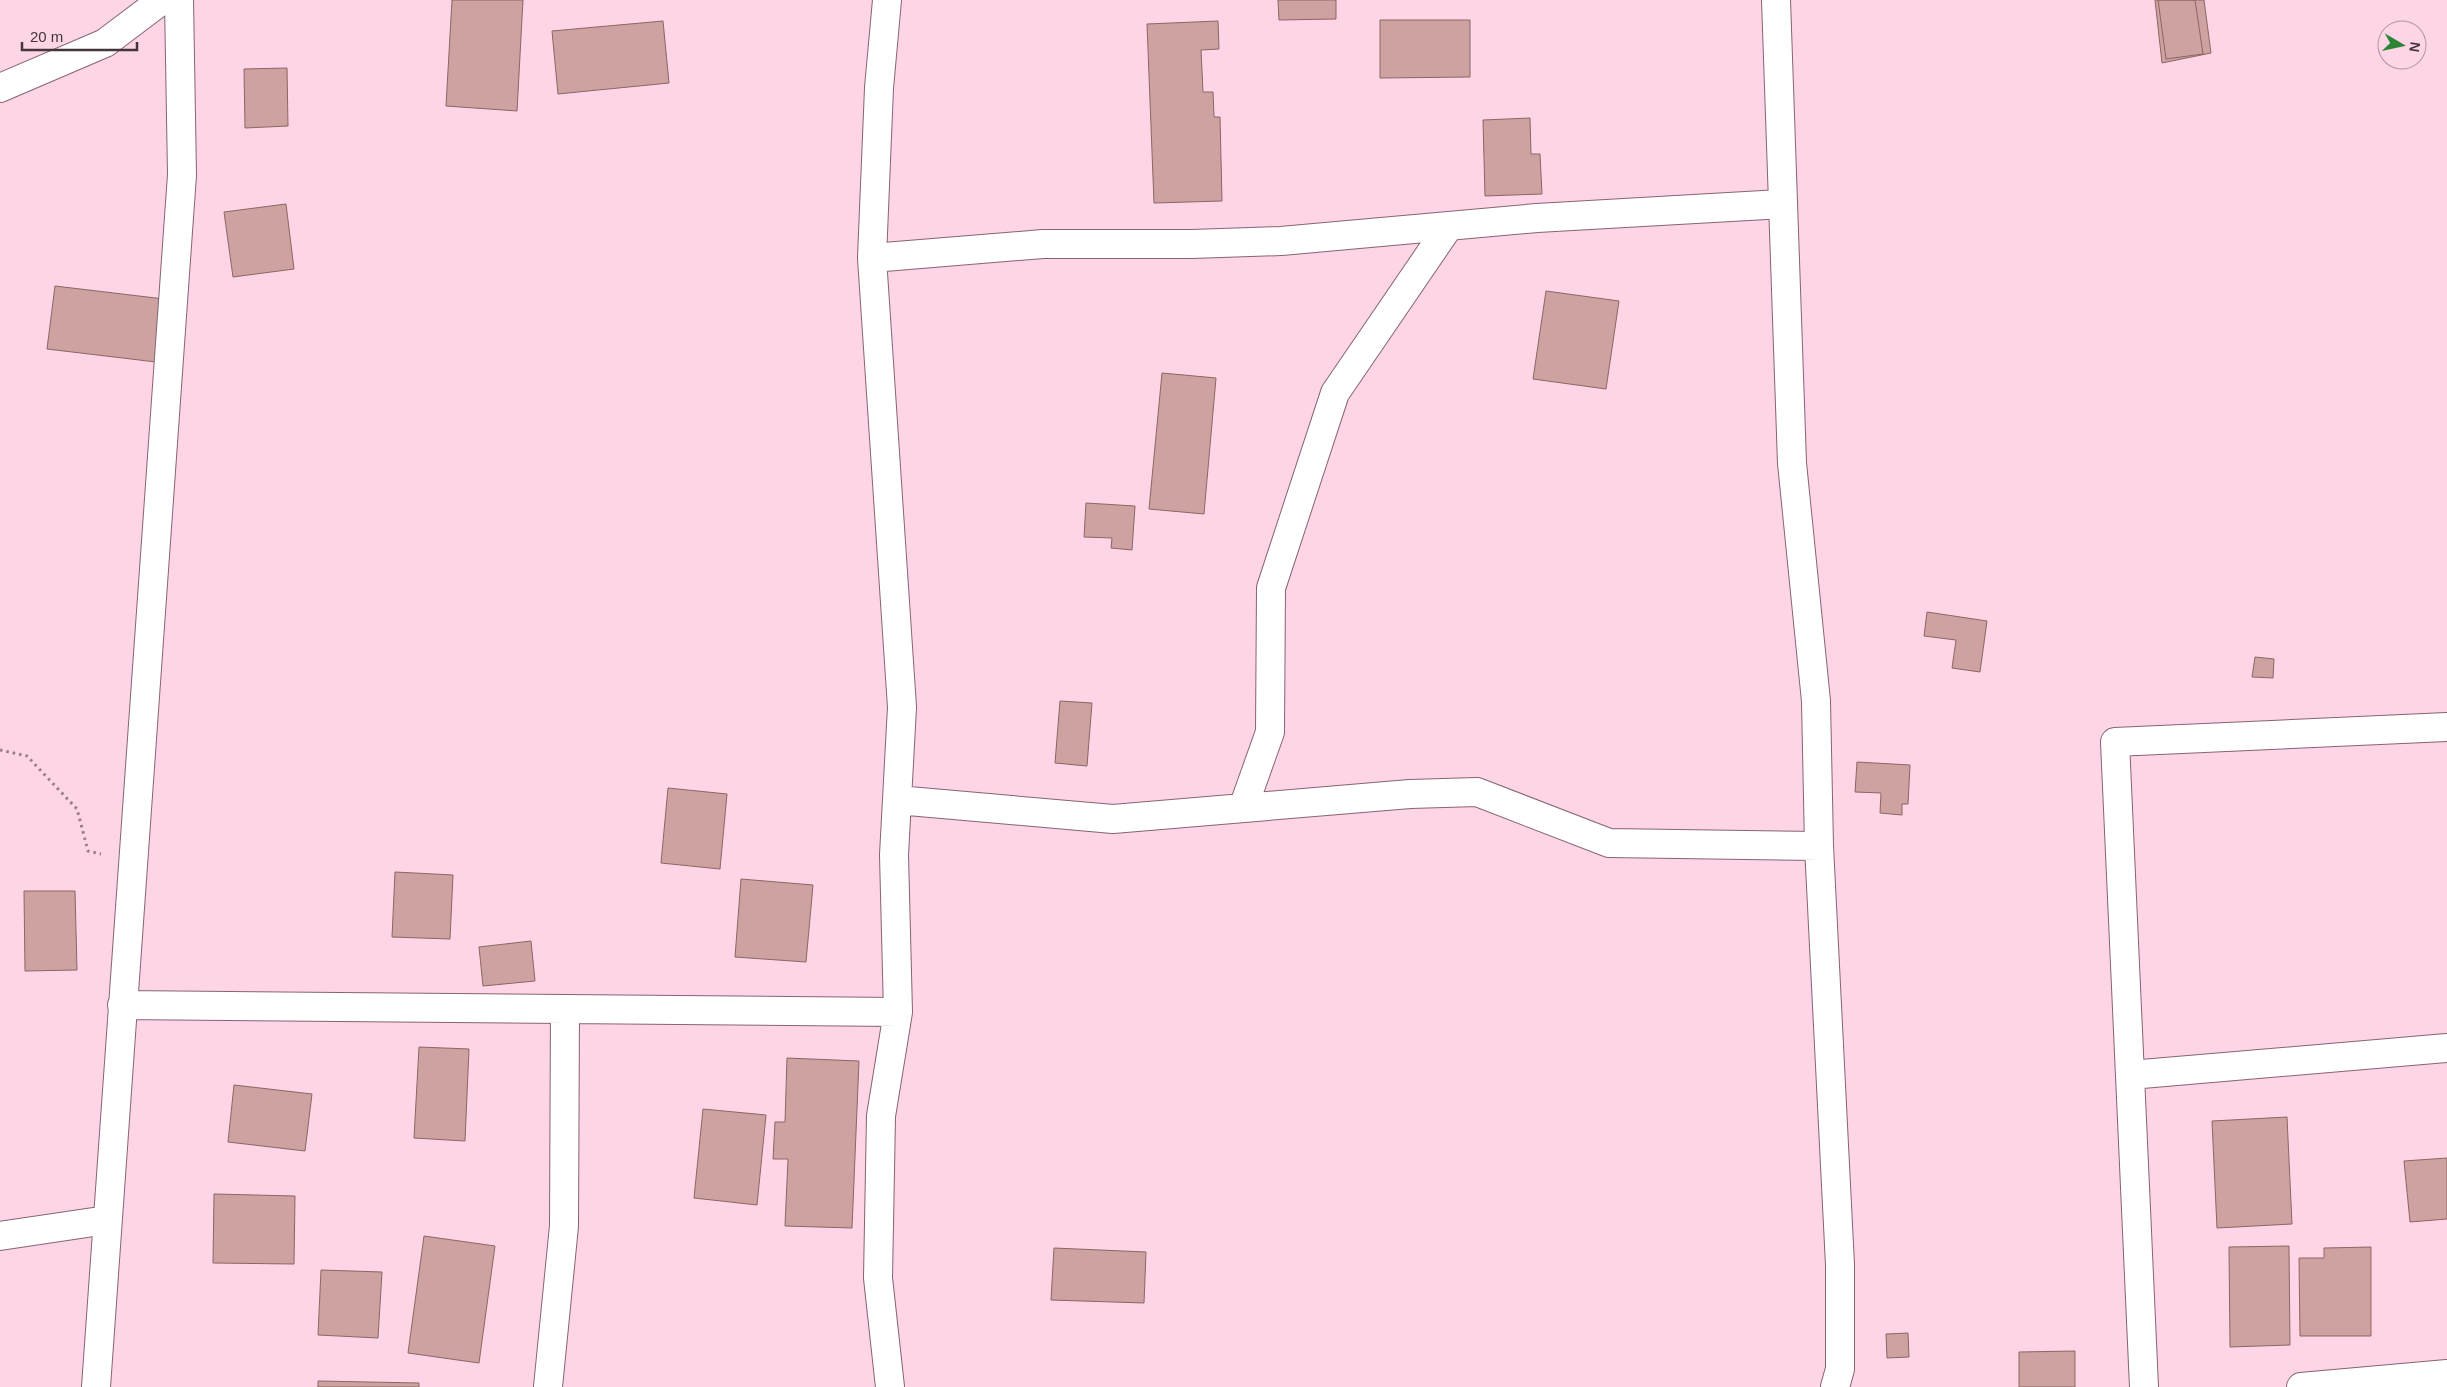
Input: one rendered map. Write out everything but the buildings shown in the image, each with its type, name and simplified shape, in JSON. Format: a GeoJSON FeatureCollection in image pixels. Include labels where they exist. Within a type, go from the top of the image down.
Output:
{"type":"FeatureCollection","features":[{"type":"Feature","properties":{"kind":"street"},"geometry":{"type":"LineString","coordinates":[[0,88],[105,43],[162,0]]}},
{"type":"Feature","properties":{"kind":"street"},"geometry":{"type":"LineString","coordinates":[[96,1387],[182,175],[179,0]]}},
{"type":"Feature","properties":{"kind":"street"},"geometry":{"type":"LineString","coordinates":[[887,0],[879,88],[872,258],[902,708],[894,855],[898,1012],[881,1116],[878,1278],[890,1387]]}},
{"type":"Feature","properties":{"kind":"street"},"geometry":{"type":"LineString","coordinates":[[1776,0],[1792,463],[1816,701],[1819,846],[1840,1265],[1840,1369],[1835,1387]]}},
{"type":"Feature","properties":{"kind":"street"},"geometry":{"type":"LineString","coordinates":[[872,258],[1043,244],[1192,244],[1281,241],[1537,218],[1782,204]]}},
{"type":"Feature","properties":{"kind":"street"},"geometry":{"type":"LineString","coordinates":[[1243,808],[1270,732],[1271,588],[1335,393],[1449,226]]}},
{"type":"Feature","properties":{"kind":"street"},"geometry":{"type":"LineString","coordinates":[[2144,1387],[2115,742],[2447,727]]}},
{"type":"Feature","properties":{"kind":"street"},"geometry":{"type":"LineString","coordinates":[[897,800],[1113,819],[1410,794],[1477,792],[1609,843],[1819,846]]}},
{"type":"Feature","properties":{"kind":"street"},"geometry":{"type":"LineString","coordinates":[[122,1005],[898,1012]]}},
{"type":"Feature","properties":{"kind":"street"},"geometry":{"type":"LineString","coordinates":[[548,1387],[564,1226],[565,1009]]}},
{"type":"Feature","properties":{"kind":"street"},"geometry":{"type":"LineString","coordinates":[[2130,1075],[2447,1048]]}},
{"type":"Feature","properties":{"kind":"street"},"geometry":{"type":"LineString","coordinates":[[0,1236],[107,1220]]}},
{"type":"Feature","properties":{"kind":"street"},"geometry":{"type":"LineString","coordinates":[[2301,1387],[2447,1374]]}},
{"type":"Feature","properties":{"kind":"path"},"geometry":{"type":"LineString","coordinates":[[0,750],[27,756],[77,808],[88,851],[132,863]]}}]}
